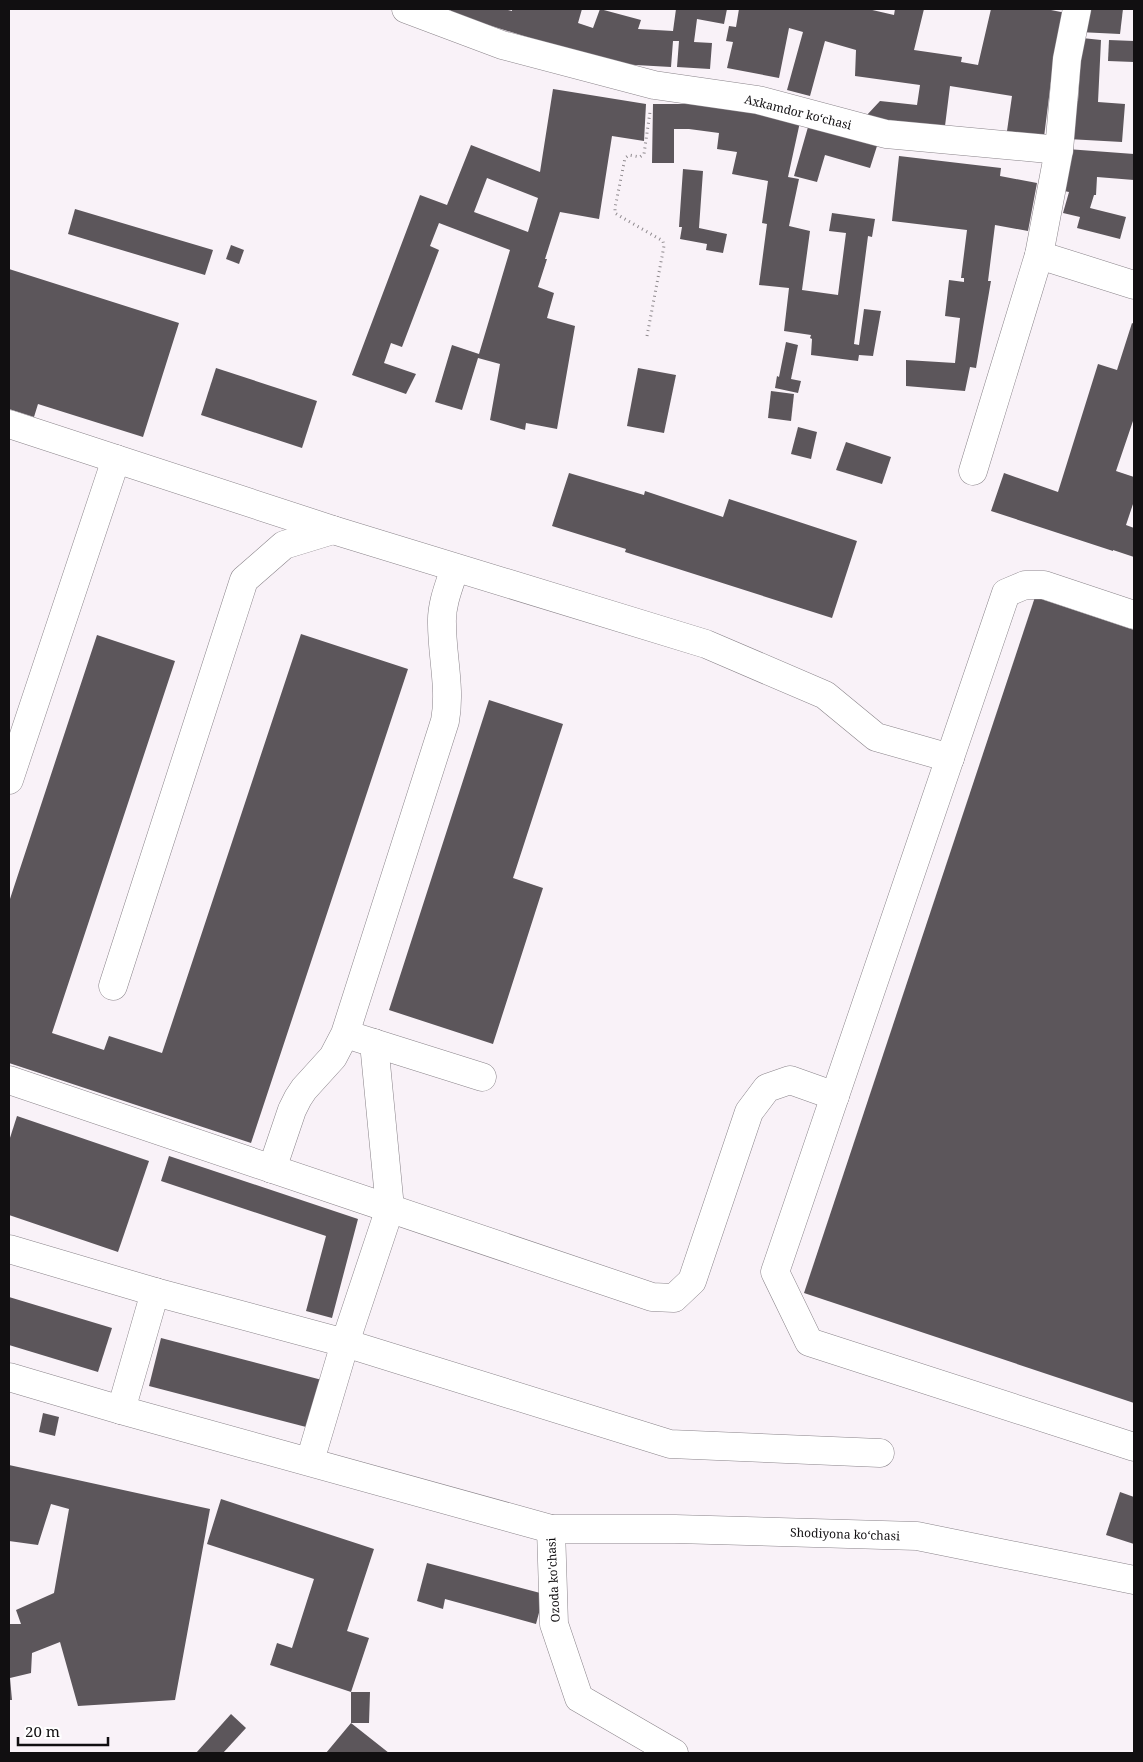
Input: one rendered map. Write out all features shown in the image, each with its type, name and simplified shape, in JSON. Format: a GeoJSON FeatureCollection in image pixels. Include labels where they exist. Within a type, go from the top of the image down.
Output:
{"type":"FeatureCollection","features":[{"type":"Feature","properties":{"kind":"street","name":"Axkamdor koʻchasi"},"geometry":{"type":"LineString","coordinates":[[406,9],[502,45],[654,85],[758,100],[886,134],[1059,150]]}},
{"type":"Feature","properties":{"kind":"street"},"geometry":{"type":"LineString","coordinates":[[973,471],[1039,255],[1059,150],[1067,59],[1077,9]]}},
{"type":"Feature","properties":{"kind":"street"},"geometry":{"type":"LineString","coordinates":[[1039,255],[1134,286]]}},
{"type":"Feature","properties":{"kind":"street"},"geometry":{"type":"LineString","coordinates":[[9,424],[333,530],[706,644],[825,695],[876,737],[950,758]]}},
{"type":"Feature","properties":{"kind":"street"},"geometry":{"type":"LineString","coordinates":[[9,780],[116,459]]}},
{"type":"Feature","properties":{"kind":"street"},"geometry":{"type":"LineString","coordinates":[[113,986],[244,580],[284,545],[333,530]]}},
{"type":"Feature","properties":{"kind":"street"},"geometry":{"type":"LineString","coordinates":[[272,1169],[292,1110],[298,1098],[333,1057],[345,1034],[445,721],[447,695],[442,622],[444,600],[455,568]]}},
{"type":"Feature","properties":{"kind":"street"},"geometry":{"type":"LineString","coordinates":[[1134,615],[1044,585],[1025,585],[1006,593],[775,1272],[810,1342],[1134,1447]]}},
{"type":"Feature","properties":{"kind":"street"},"geometry":{"type":"LineString","coordinates":[[345,1034],[482,1077]]}},
{"type":"Feature","properties":{"kind":"street"},"geometry":{"type":"LineString","coordinates":[[310,1462],[346,1342],[390,1208],[374,1043]]}},
{"type":"Feature","properties":{"kind":"street"},"geometry":{"type":"LineString","coordinates":[[9,1080],[652,1296],[674,1298],[692,1281],[749,1112],[767,1088],[790,1080],[835,1096]]}},
{"type":"Feature","properties":{"kind":"street"},"geometry":{"type":"LineString","coordinates":[[9,1249],[155,1292],[346,1342],[670,1444],[880,1453]]}},
{"type":"Feature","properties":{"kind":"street"},"geometry":{"type":"LineString","coordinates":[[121,1410],[155,1292]]}},
{"type":"Feature","properties":{"kind":"street","name":"Shodiyona koʻchasi"},"geometry":{"type":"LineString","coordinates":[[9,1377],[121,1410],[551,1529],[675,1528],[917,1536],[1134,1580]]}},
{"type":"Feature","properties":{"kind":"street","name":"Ozoda ko'chasi"},"geometry":{"type":"LineString","coordinates":[[551,1529],[554,1624],[579,1698],[674,1753]]}},
{"type":"Feature","properties":{"kind":"path"},"geometry":{"type":"LineString","coordinates":[[647,336],[664,246],[663,241],[615,213],[615,208],[625,158],[629,155],[640,157],[644,154],[654,85]]}},
{"type":"Feature","properties":{"kind":"building"},"geometry":{"type":"Polygon","coordinates":[[[451,9],[504,9],[512,11],[512,9],[582,9],[578,23],[593,28],[600,9],[641,20],[638,29],[673,31],[676,9],[727,9],[724,24],[697,19],[694,42],[712,43],[710,69],[677,67],[679,41],[673,41],[671,67],[618,64],[450,13],[451,9]]]}},
{"type":"Feature","properties":{"kind":"building"},"geometry":{"type":"Polygon","coordinates":[[[739,9],[868,9],[894,15],[895,9],[924,9],[914,50],[962,57],[961,62],[978,65],[991,9],[1046,9],[1066,13],[1051,81],[1044,137],[1007,131],[1012,96],[950,86],[945,126],[877,120],[866,116],[880,101],[917,105],[920,85],[855,76],[856,50],[825,41],[810,96],[787,90],[803,32],[789,28],[779,78],[727,68],[733,42],[726,41],[729,26],[736,27],[739,9]]]}},
{"type":"Feature","properties":{"kind":"building"},"geometry":{"type":"Polygon","coordinates":[[[1083,9],[1123,9],[1120,34],[1079,32],[1083,9]]]}},
{"type":"Feature","properties":{"kind":"building"},"geometry":{"type":"Polygon","coordinates":[[[1082,38],[1101,40],[1098,102],[1125,104],[1122,142],[1068,139],[1070,101],[1078,101],[1082,38]]]}},
{"type":"Feature","properties":{"kind":"building"},"geometry":{"type":"Polygon","coordinates":[[[1109,40],[1134,41],[1134,62],[1108,61],[1109,40]]]}},
{"type":"Feature","properties":{"kind":"building"},"geometry":{"type":"Polygon","coordinates":[[[553,89],[646,104],[644,141],[612,136],[599,219],[560,212],[545,259],[547,259],[538,287],[554,293],[547,318],[575,326],[557,429],[526,423],[525,430],[490,420],[500,364],[478,358],[462,410],[435,402],[452,345],[479,354],[510,250],[439,223],[430,246],[439,250],[402,347],[391,343],[384,363],[416,374],[406,394],[352,375],[420,195],[447,205],[471,145],[540,172],[553,89]],[[487,178],[474,212],[528,232],[538,198],[487,178]]]}},
{"type":"Feature","properties":{"kind":"building"},"geometry":{"type":"Polygon","coordinates":[[[694,101],[800,122],[788,177],[799,179],[789,226],[810,231],[802,290],[838,295],[846,233],[829,231],[832,213],[875,219],[872,237],[868,236],[854,344],[859,345],[864,309],[881,311],[873,356],[859,355],[858,361],[811,355],[811,335],[784,331],[789,288],[759,285],[767,224],[762,223],[768,181],[732,174],[737,152],[717,149],[719,133],[674,129],[674,163],[652,163],[653,104],[693,104],[694,101]]]}},
{"type":"Feature","properties":{"kind":"building"},"geometry":{"type":"Polygon","coordinates":[[[808,127],[877,146],[870,168],[825,155],[817,182],[794,176],[808,127]]]}},
{"type":"Feature","properties":{"kind":"building"},"geometry":{"type":"Polygon","coordinates":[[[1067,149],[1134,154],[1134,180],[1097,177],[1096,195],[1094,195],[1090,208],[1126,217],[1120,239],[1077,228],[1080,217],[1063,213],[1069,192],[1064,191],[1067,149]]]}},
{"type":"Feature","properties":{"kind":"building"},"geometry":{"type":"Polygon","coordinates":[[[899,156],[1001,168],[1000,176],[1037,183],[1028,231],[995,225],[988,281],[991,281],[976,368],[970,367],[965,391],[906,386],[906,360],[955,363],[960,318],[945,316],[949,280],[964,282],[964,278],[961,278],[967,230],[892,221],[899,156]]]}},
{"type":"Feature","properties":{"kind":"building"},"geometry":{"type":"Polygon","coordinates":[[[683,169],[703,171],[699,228],[727,234],[723,253],[706,250],[707,244],[680,239],[682,227],[679,227],[683,169]]]}},
{"type":"Feature","properties":{"kind":"building"},"geometry":{"type":"Polygon","coordinates":[[[75,209],[213,250],[205,275],[68,234],[75,209]]]}},
{"type":"Feature","properties":{"kind":"building"},"geometry":{"type":"Polygon","coordinates":[[[231,245],[244,250],[239,264],[226,259],[231,245]]]}},
{"type":"Feature","properties":{"kind":"building"},"geometry":{"type":"Polygon","coordinates":[[[9,269],[179,323],[143,437],[38,404],[34,417],[9,409],[9,269]]]}},
{"type":"Feature","properties":{"kind":"building"},"geometry":{"type":"Polygon","coordinates":[[[1132,323],[1134,324],[1134,418],[1116,471],[1134,477],[1134,501],[1126,525],[1134,528],[1134,557],[991,511],[1004,473],[1058,492],[1098,364],[1117,370],[1132,323]]]}},
{"type":"Feature","properties":{"kind":"building"},"geometry":{"type":"Polygon","coordinates":[[[786,342],[798,345],[791,379],[801,381],[798,393],[775,388],[786,342]]]}},
{"type":"Feature","properties":{"kind":"building"},"geometry":{"type":"Polygon","coordinates":[[[216,368],[317,401],[302,448],[201,415],[216,368]]]}},
{"type":"Feature","properties":{"kind":"building"},"geometry":{"type":"Polygon","coordinates":[[[638,368],[676,375],[664,433],[627,426],[638,368]]]}},
{"type":"Feature","properties":{"kind":"building"},"geometry":{"type":"Polygon","coordinates":[[[771,391],[794,394],[791,421],[768,418],[771,391]]]}},
{"type":"Feature","properties":{"kind":"building"},"geometry":{"type":"Polygon","coordinates":[[[798,427],[817,432],[811,459],[791,454],[798,427]]]}},
{"type":"Feature","properties":{"kind":"building"},"geometry":{"type":"Polygon","coordinates":[[[846,442],[891,457],[882,484],[836,470],[846,442]]]}},
{"type":"Feature","properties":{"kind":"building"},"geometry":{"type":"Polygon","coordinates":[[[569,473],[644,495],[645,491],[723,517],[729,499],[857,541],[832,618],[625,552],[626,549],[552,526],[569,473]]]}},
{"type":"Feature","properties":{"kind":"building"},"geometry":{"type":"Polygon","coordinates":[[[1035,597],[1134,630],[1134,1403],[804,1293],[1035,597]]]}},
{"type":"Feature","properties":{"kind":"building"},"geometry":{"type":"Polygon","coordinates":[[[301,634],[408,669],[251,1143],[9,1063],[9,902],[97,635],[175,661],[52,1033],[104,1050],[109,1036],[162,1053],[301,634]]]}},
{"type":"Feature","properties":{"kind":"building"},"geometry":{"type":"Polygon","coordinates":[[[489,700],[563,724],[513,878],[543,888],[493,1044],[389,1010],[489,700]]]}},
{"type":"Feature","properties":{"kind":"building"},"geometry":{"type":"Polygon","coordinates":[[[17,1116],[149,1161],[118,1252],[9,1215],[9,1141],[17,1116]]]}},
{"type":"Feature","properties":{"kind":"building"},"geometry":{"type":"Polygon","coordinates":[[[169,1156],[358,1219],[332,1318],[306,1311],[326,1236],[161,1181],[169,1156]]]}},
{"type":"Feature","properties":{"kind":"building"},"geometry":{"type":"Polygon","coordinates":[[[9,1297],[112,1328],[98,1372],[9,1345],[9,1297]]]}},
{"type":"Feature","properties":{"kind":"building"},"geometry":{"type":"Polygon","coordinates":[[[161,1338],[322,1380],[310,1428],[149,1386],[161,1338]]]}},
{"type":"Feature","properties":{"kind":"building"},"geometry":{"type":"Polygon","coordinates":[[[43,1413],[59,1417],[55,1436],[39,1432],[43,1413]]]}},
{"type":"Feature","properties":{"kind":"building"},"geometry":{"type":"Polygon","coordinates":[[[9,1465],[210,1509],[175,1700],[78,1706],[60,1642],[32,1653],[31,1673],[10,1678],[12,1700],[9,1700],[9,1624],[21,1624],[16,1610],[54,1593],[69,1509],[51,1504],[38,1545],[9,1541],[9,1465]]]}},
{"type":"Feature","properties":{"kind":"building"},"geometry":{"type":"Polygon","coordinates":[[[1120,1492],[1134,1497],[1134,1544],[1106,1535],[1120,1492]]]}},
{"type":"Feature","properties":{"kind":"building"},"geometry":{"type":"Polygon","coordinates":[[[221,1499],[374,1549],[347,1631],[369,1638],[351,1692],[270,1665],[277,1643],[292,1648],[314,1579],[207,1544],[221,1499]]]}},
{"type":"Feature","properties":{"kind":"building"},"geometry":{"type":"Polygon","coordinates":[[[427,1563],[544,1594],[536,1624],[445,1599],[443,1609],[417,1601],[427,1563]]]}},
{"type":"Feature","properties":{"kind":"building"},"geometry":{"type":"Polygon","coordinates":[[[351,1692],[370,1692],[369,1723],[351,1723],[351,1692]]]}},
{"type":"Feature","properties":{"kind":"building"},"geometry":{"type":"Polygon","coordinates":[[[231,1714],[246,1728],[223,1753],[196,1753],[231,1714]]]}},
{"type":"Feature","properties":{"kind":"building"},"geometry":{"type":"Polygon","coordinates":[[[351,1723],[389,1753],[326,1753],[351,1723]]]}}]}
